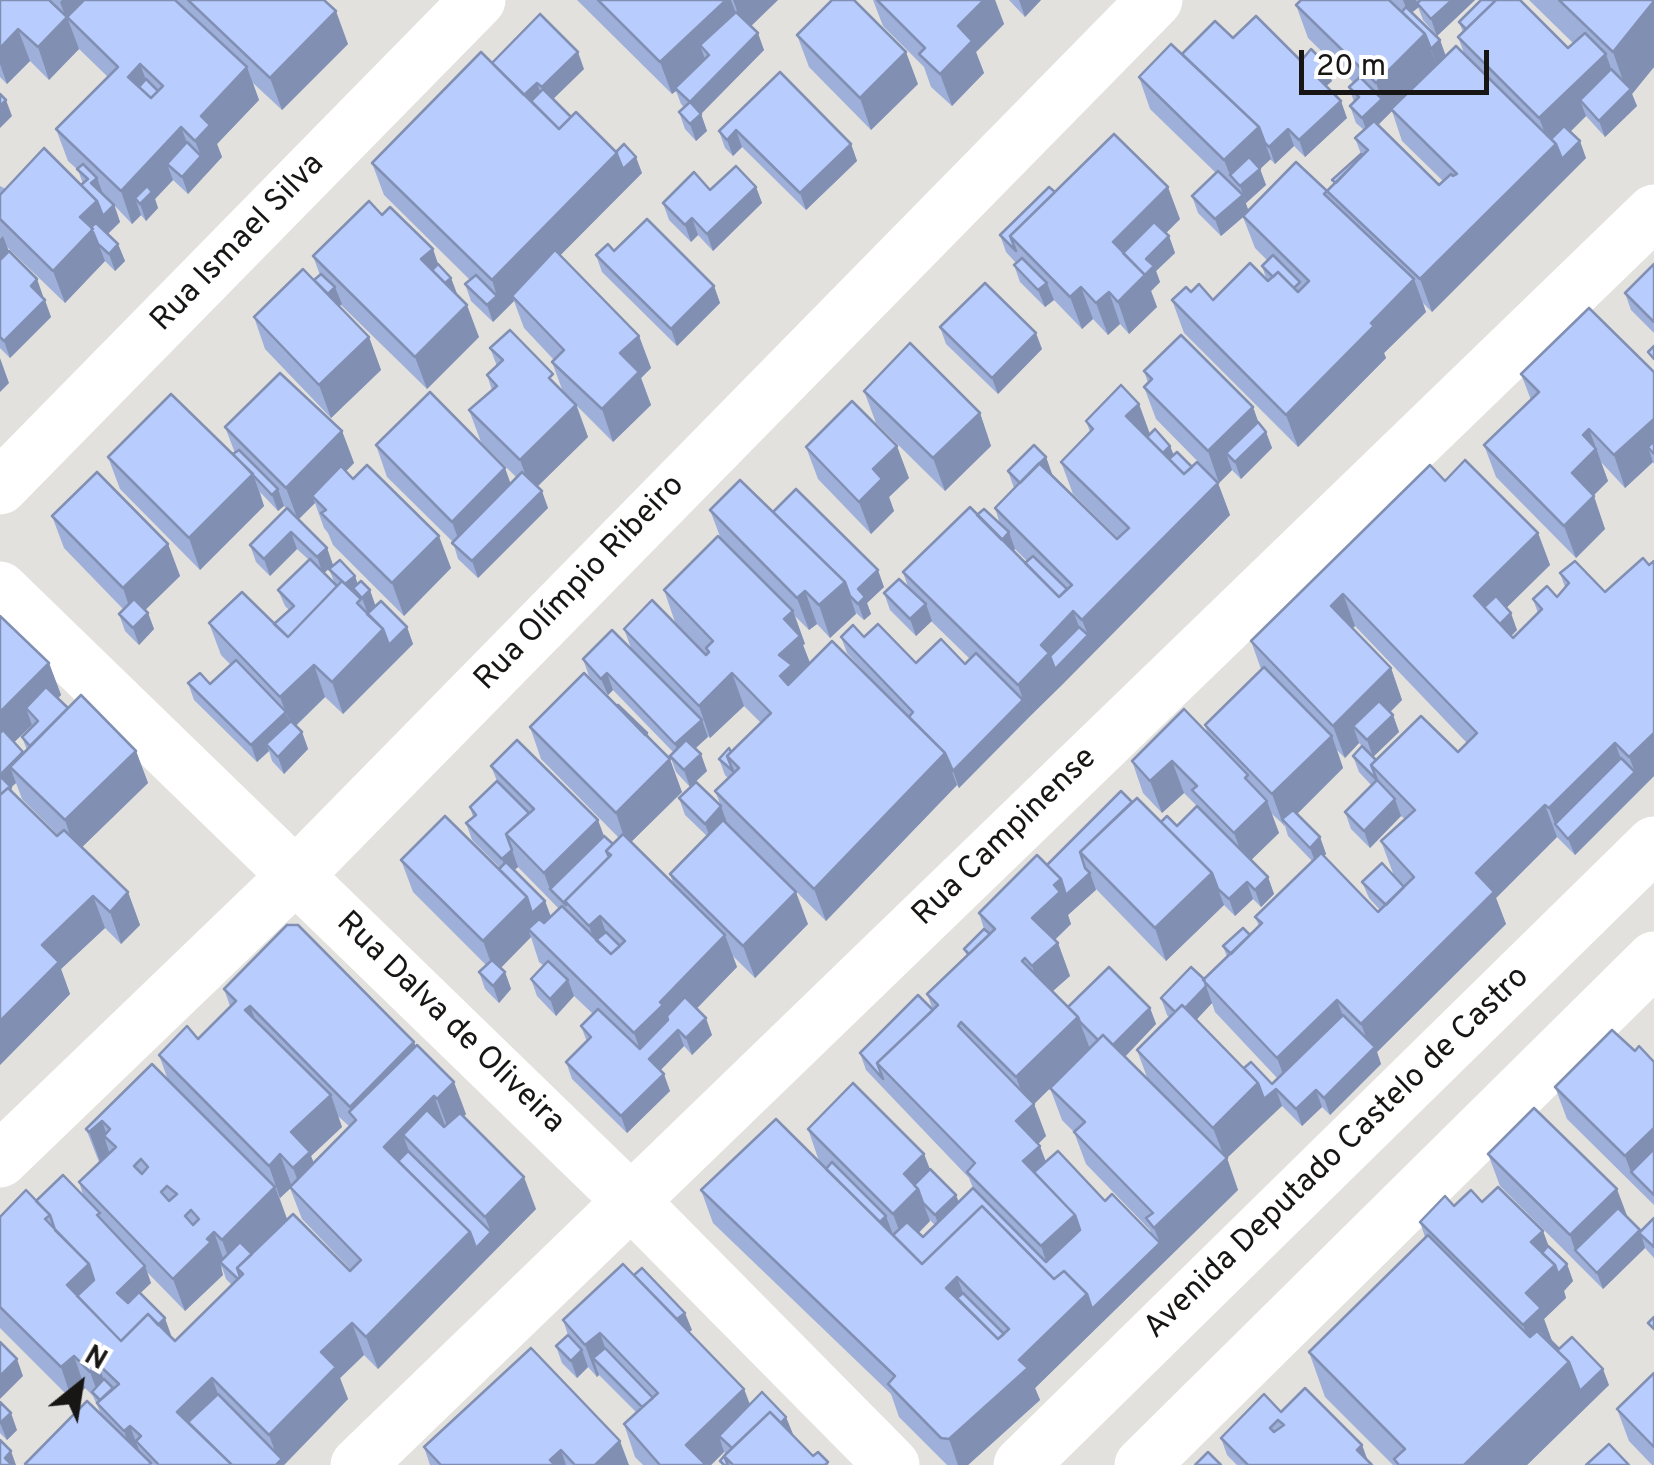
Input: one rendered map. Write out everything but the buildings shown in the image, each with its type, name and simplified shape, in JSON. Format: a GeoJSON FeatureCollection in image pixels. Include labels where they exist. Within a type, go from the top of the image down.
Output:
{"type":"FeatureCollection","features":[{"type":"Feature","properties":{"kind":"street","name":"Rua Ismael Silva"},"geometry":{"type":"LineString","coordinates":[[0,487],[478,0]]}},
{"type":"Feature","properties":{"kind":"street","name":"Rua Olímpio Ribeiro"},"geometry":{"type":"LineString","coordinates":[[0,1160],[296,876],[1155,0]]}},
{"type":"Feature","properties":{"kind":"street","name":"Rua Campinense"},"geometry":{"type":"LineString","coordinates":[[358,1465],[1654,212]]}},
{"type":"Feature","properties":{"kind":"street","name":"Rua Dalva de Oliveira"},"geometry":{"type":"LineString","coordinates":[[0,589],[630,1200],[892,1465]]}},
{"type":"Feature","properties":{"kind":"street","name":"Avenida Deputado Castelo de Castro"},"geometry":{"type":"LineString","coordinates":[[1021,1465],[1654,844]]}},
{"type":"Feature","properties":{"kind":"street"},"geometry":{"type":"LineString","coordinates":[[1142,1465],[1654,959]]}}]}
